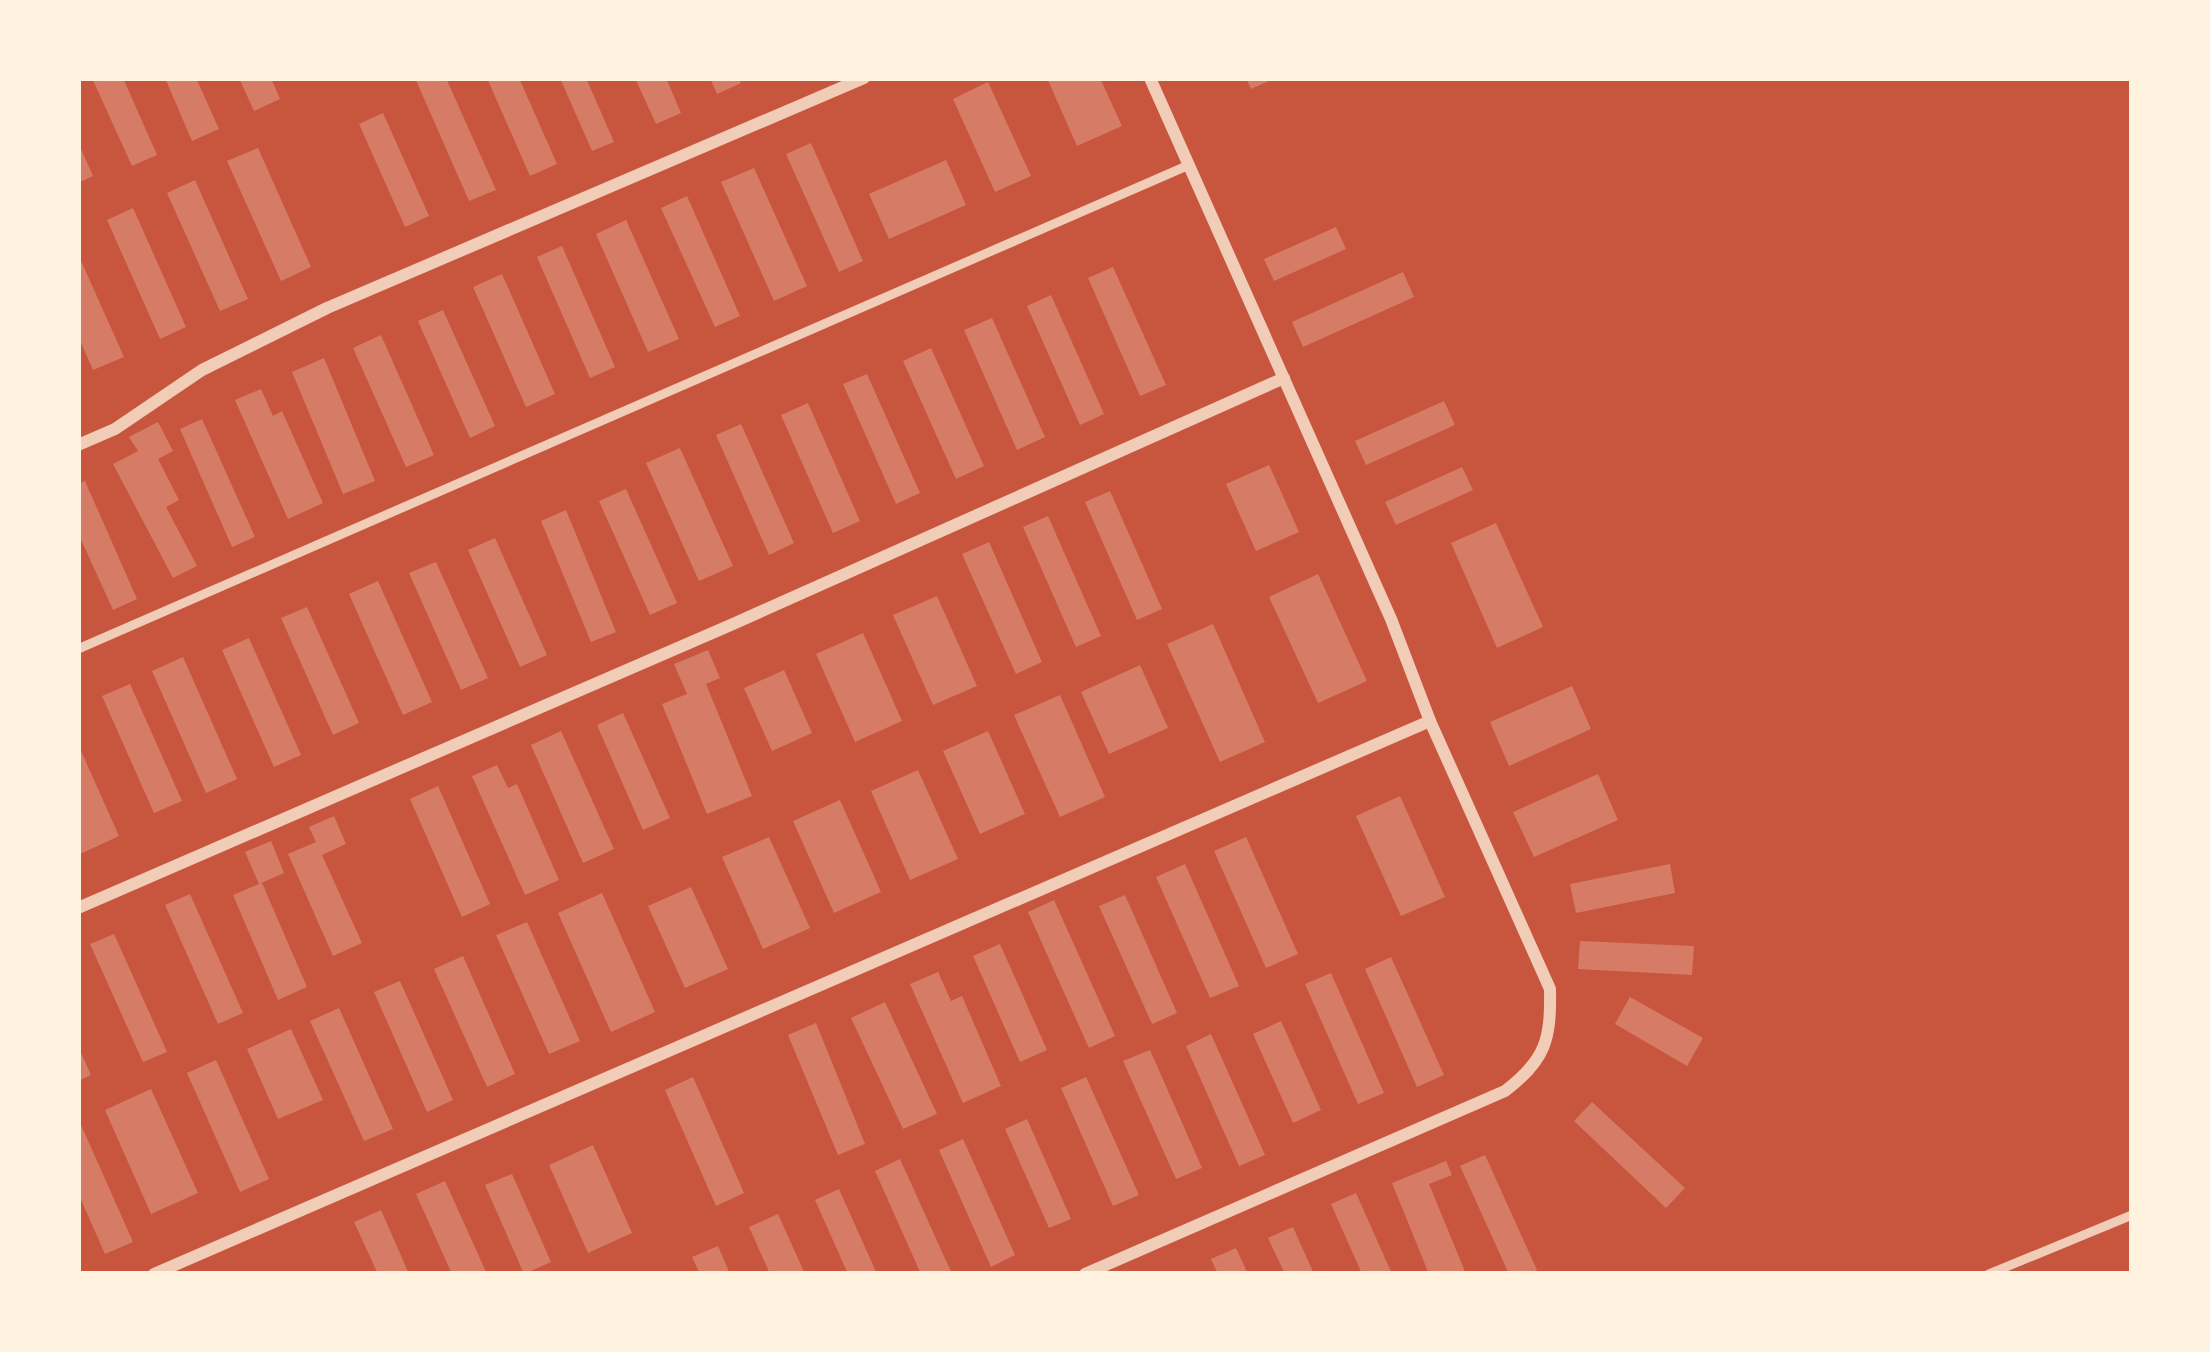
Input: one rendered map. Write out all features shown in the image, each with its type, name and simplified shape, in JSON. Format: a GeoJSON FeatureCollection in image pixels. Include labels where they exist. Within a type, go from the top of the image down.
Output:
{"type":"FeatureCollection","features":[{"type":"Feature","properties":{"kind":"street"},"geometry":{"type":"LineString","coordinates":[[78,446],[115,429],[202,370],[327,308],[864,78]]}},
{"type":"Feature","properties":{"kind":"street"},"geometry":{"type":"LineString","coordinates":[[1085,1274],[1505,1090],[1530,1072],[1551,1029],[1550,989],[1150,78]]}},
{"type":"Feature","properties":{"kind":"street"},"geometry":{"type":"LineString","coordinates":[[78,908],[1284,378]]}},
{"type":"Feature","properties":{"kind":"street"},"geometry":{"type":"LineString","coordinates":[[154,1274],[1430,721]]}},
{"type":"Feature","properties":{"kind":"lane"},"geometry":{"type":"LineString","coordinates":[[78,649],[1189,165]]}},
{"type":"Feature","properties":{"kind":"lane"},"geometry":{"type":"LineString","coordinates":[[1989,1274],[2132,1214]]}},
{"type":"Feature","properties":{"kind":"building"},"geometry":{"type":"Polygon","coordinates":[[[92,78],[123,78],[157,155],[132,166],[92,78]]]}},
{"type":"Feature","properties":{"kind":"building"},"geometry":{"type":"Polygon","coordinates":[[[165,78],[196,78],[219,129],[192,141],[165,78]]]}},
{"type":"Feature","properties":{"kind":"building"},"geometry":{"type":"Polygon","coordinates":[[[239,78],[271,78],[280,99],[254,111],[239,78]]]}},
{"type":"Feature","properties":{"kind":"building"},"geometry":{"type":"Polygon","coordinates":[[[415,78],[446,78],[496,190],[469,201],[415,78]]]}},
{"type":"Feature","properties":{"kind":"building"},"geometry":{"type":"Polygon","coordinates":[[[487,78],[519,78],[557,164],[530,176],[487,78]]]}},
{"type":"Feature","properties":{"kind":"building"},"geometry":{"type":"Polygon","coordinates":[[[560,78],[586,78],[614,142],[592,151],[560,78]]]}},
{"type":"Feature","properties":{"kind":"building"},"geometry":{"type":"Polygon","coordinates":[[[635,78],[666,78],[681,113],[656,124],[635,78]]]}},
{"type":"Feature","properties":{"kind":"building"},"geometry":{"type":"Polygon","coordinates":[[[710,78],[738,78],[741,83],[717,94],[710,78]]]}},
{"type":"Feature","properties":{"kind":"building"},"geometry":{"type":"Polygon","coordinates":[[[1047,78],[1100,78],[1122,126],[1077,146],[1047,78]]]}},
{"type":"Feature","properties":{"kind":"building"},"geometry":{"type":"Polygon","coordinates":[[[1246,78],[1275,78],[1251,89],[1246,78]]]}},
{"type":"Feature","properties":{"kind":"building"},"geometry":{"type":"Polygon","coordinates":[[[988,82],[1031,176],[995,192],[953,99],[988,82]]]}},
{"type":"Feature","properties":{"kind":"building"},"geometry":{"type":"Polygon","coordinates":[[[383,113],[429,216],[405,227],[359,124],[383,113]]]}},
{"type":"Feature","properties":{"kind":"building"},"geometry":{"type":"Polygon","coordinates":[[[78,142],[93,176],[78,183],[78,142]]]}},
{"type":"Feature","properties":{"kind":"building"},"geometry":{"type":"Polygon","coordinates":[[[811,143],[863,261],[839,272],[786,154],[811,143]]]}},
{"type":"Feature","properties":{"kind":"building"},"geometry":{"type":"Polygon","coordinates":[[[258,148],[311,267],[281,281],[227,161],[258,148]]]}},
{"type":"Feature","properties":{"kind":"building"},"geometry":{"type":"Polygon","coordinates":[[[946,160],[966,205],[889,239],[869,194],[946,160]]]}},
{"type":"Feature","properties":{"kind":"building"},"geometry":{"type":"Polygon","coordinates":[[[754,168],[807,286],[774,301],[721,182],[754,168]]]}},
{"type":"Feature","properties":{"kind":"building"},"geometry":{"type":"Polygon","coordinates":[[[195,180],[248,299],[220,311],[167,193],[195,180]]]}},
{"type":"Feature","properties":{"kind":"building"},"geometry":{"type":"Polygon","coordinates":[[[687,196],[740,316],[715,327],[661,208],[687,196]]]}},
{"type":"Feature","properties":{"kind":"building"},"geometry":{"type":"Polygon","coordinates":[[[133,208],[186,327],[160,339],[107,220],[133,208]]]}},
{"type":"Feature","properties":{"kind":"building"},"geometry":{"type":"Polygon","coordinates":[[[626,220],[679,339],[648,352],[596,234],[626,220]]]}},
{"type":"Feature","properties":{"kind":"building"},"geometry":{"type":"Polygon","coordinates":[[[1336,227],[1346,249],[1274,281],[1264,259],[1336,227]]]}},
{"type":"Feature","properties":{"kind":"building"},"geometry":{"type":"Polygon","coordinates":[[[562,246],[615,367],[590,378],[537,257],[562,246]]]}},
{"type":"Feature","properties":{"kind":"building"},"geometry":{"type":"Polygon","coordinates":[[[78,254],[124,357],[93,370],[78,336],[78,254]]]}},
{"type":"Feature","properties":{"kind":"building"},"geometry":{"type":"Polygon","coordinates":[[[1113,267],[1166,385],[1140,396],[1088,278],[1113,267]]]}},
{"type":"Feature","properties":{"kind":"building"},"geometry":{"type":"Polygon","coordinates":[[[1403,272],[1414,297],[1303,347],[1292,322],[1403,272]]]}},
{"type":"Feature","properties":{"kind":"building"},"geometry":{"type":"Polygon","coordinates":[[[502,274],[555,394],[526,407],[473,287],[502,274]]]}},
{"type":"Feature","properties":{"kind":"building"},"geometry":{"type":"Polygon","coordinates":[[[1051,295],[1104,414],[1080,425],[1027,306],[1051,295]]]}},
{"type":"Feature","properties":{"kind":"building"},"geometry":{"type":"Polygon","coordinates":[[[443,310],[495,426],[470,438],[418,321],[443,310]]]}},
{"type":"Feature","properties":{"kind":"building"},"geometry":{"type":"Polygon","coordinates":[[[992,318],[1045,437],[1017,450],[964,330],[992,318]]]}},
{"type":"Feature","properties":{"kind":"building"},"geometry":{"type":"Polygon","coordinates":[[[381,335],[434,455],[406,467],[353,348],[381,335]]]}},
{"type":"Feature","properties":{"kind":"building"},"geometry":{"type":"Polygon","coordinates":[[[931,348],[984,466],[956,479],[903,361],[931,348]]]}},
{"type":"Feature","properties":{"kind":"building"},"geometry":{"type":"Polygon","coordinates":[[[324,358],[375,481],[343,494],[292,372],[324,358]]]}},
{"type":"Feature","properties":{"kind":"building"},"geometry":{"type":"Polygon","coordinates":[[[867,374],[920,493],[896,504],[843,384],[867,374]]]}},
{"type":"Feature","properties":{"kind":"building"},"geometry":{"type":"Polygon","coordinates":[[[261,389],[273,416],[282,411],[323,503],[288,519],[235,400],[261,389]]]}},
{"type":"Feature","properties":{"kind":"building"},"geometry":{"type":"Polygon","coordinates":[[[1444,401],[1455,425],[1366,465],[1355,441],[1444,401]]]}},
{"type":"Feature","properties":{"kind":"building"},"geometry":{"type":"Polygon","coordinates":[[[808,403],[860,521],[833,533],[781,415],[808,403]]]}},
{"type":"Feature","properties":{"kind":"building"},"geometry":{"type":"Polygon","coordinates":[[[202,419],[255,537],[232,547],[180,429],[202,419]]]}},
{"type":"Feature","properties":{"kind":"building"},"geometry":{"type":"Polygon","coordinates":[[[158,422],[173,451],[158,459],[179,500],[166,507],[197,566],[173,578],[113,464],[138,451],[129,437],[158,422]]]}},
{"type":"Feature","properties":{"kind":"building"},"geometry":{"type":"Polygon","coordinates":[[[741,424],[794,543],[769,555],[716,435],[741,424]]]}},
{"type":"Feature","properties":{"kind":"building"},"geometry":{"type":"Polygon","coordinates":[[[680,448],[733,566],[699,581],[646,463],[680,448]]]}},
{"type":"Feature","properties":{"kind":"building"},"geometry":{"type":"Polygon","coordinates":[[[1269,465],[1299,532],[1256,551],[1226,484],[1269,465]]]}},
{"type":"Feature","properties":{"kind":"building"},"geometry":{"type":"Polygon","coordinates":[[[1462,467],[1473,490],[1396,525],[1385,502],[1462,467]]]}},
{"type":"Feature","properties":{"kind":"building"},"geometry":{"type":"Polygon","coordinates":[[[85,481],[137,599],[113,610],[78,533],[78,484],[85,481]]]}},
{"type":"Feature","properties":{"kind":"building"},"geometry":{"type":"Polygon","coordinates":[[[626,489],[677,603],[650,615],[599,501],[626,489]]]}},
{"type":"Feature","properties":{"kind":"building"},"geometry":{"type":"Polygon","coordinates":[[[1110,491],[1162,609],[1137,620],[1085,502],[1110,491]]]}},
{"type":"Feature","properties":{"kind":"building"},"geometry":{"type":"Polygon","coordinates":[[[566,510],[616,632],[591,642],[541,521],[566,510]]]}},
{"type":"Feature","properties":{"kind":"building"},"geometry":{"type":"Polygon","coordinates":[[[1048,516],[1101,636],[1076,647],[1023,527],[1048,516]]]}},
{"type":"Feature","properties":{"kind":"building"},"geometry":{"type":"Polygon","coordinates":[[[1496,523],[1543,627],[1497,648],[1451,543],[1496,523]]]}},
{"type":"Feature","properties":{"kind":"building"},"geometry":{"type":"Polygon","coordinates":[[[495,538],[547,655],[520,667],[468,550],[495,538]]]}},
{"type":"Feature","properties":{"kind":"building"},"geometry":{"type":"Polygon","coordinates":[[[989,542],[1042,662],[1016,674],[962,554],[989,542]]]}},
{"type":"Feature","properties":{"kind":"building"},"geometry":{"type":"Polygon","coordinates":[[[436,562],[488,678],[461,690],[409,573],[436,562]]]}},
{"type":"Feature","properties":{"kind":"building"},"geometry":{"type":"Polygon","coordinates":[[[1318,574],[1367,681],[1318,703],[1269,597],[1318,574]]]}},
{"type":"Feature","properties":{"kind":"building"},"geometry":{"type":"Polygon","coordinates":[[[378,581],[432,702],[403,715],[349,594],[378,581]]]}},
{"type":"Feature","properties":{"kind":"building"},"geometry":{"type":"Polygon","coordinates":[[[937,596],[977,686],[933,705],[893,615],[937,596]]]}},
{"type":"Feature","properties":{"kind":"building"},"geometry":{"type":"Polygon","coordinates":[[[307,607],[359,723],[333,735],[281,618],[307,607]]]}},
{"type":"Feature","properties":{"kind":"building"},"geometry":{"type":"Polygon","coordinates":[[[1213,624],[1265,742],[1220,762],[1167,644],[1213,624]]]}},
{"type":"Feature","properties":{"kind":"building"},"geometry":{"type":"Polygon","coordinates":[[[863,633],[902,721],[855,742],[816,654],[863,633]]]}},
{"type":"Feature","properties":{"kind":"building"},"geometry":{"type":"Polygon","coordinates":[[[249,638],[301,755],[274,767],[222,650],[249,638]]]}},
{"type":"Feature","properties":{"kind":"building"},"geometry":{"type":"Polygon","coordinates":[[[708,650],[720,678],[706,684],[752,796],[707,814],[662,704],[687,694],[674,664],[708,650]]]}},
{"type":"Feature","properties":{"kind":"building"},"geometry":{"type":"Polygon","coordinates":[[[183,657],[237,779],[206,793],[152,671],[183,657]]]}},
{"type":"Feature","properties":{"kind":"building"},"geometry":{"type":"Polygon","coordinates":[[[1140,665],[1168,728],[1109,754],[1081,692],[1140,665]]]}},
{"type":"Feature","properties":{"kind":"building"},"geometry":{"type":"Polygon","coordinates":[[[784,670],[812,733],[772,751],[744,688],[784,670]]]}},
{"type":"Feature","properties":{"kind":"building"},"geometry":{"type":"Polygon","coordinates":[[[130,684],[182,801],[154,813],[102,696],[130,684]]]}},
{"type":"Feature","properties":{"kind":"building"},"geometry":{"type":"Polygon","coordinates":[[[1572,686],[1591,729],[1509,766],[1490,722],[1572,686]]]}},
{"type":"Feature","properties":{"kind":"building"},"geometry":{"type":"Polygon","coordinates":[[[1060,695],[1105,797],[1060,817],[1014,715],[1060,695]]]}},
{"type":"Feature","properties":{"kind":"building"},"geometry":{"type":"Polygon","coordinates":[[[623,713],[670,818],[643,830],[597,725],[623,713]]]}},
{"type":"Feature","properties":{"kind":"building"},"geometry":{"type":"Polygon","coordinates":[[[561,731],[614,849],[583,863],[531,745],[561,731]]]}},
{"type":"Feature","properties":{"kind":"building"},"geometry":{"type":"Polygon","coordinates":[[[988,731],[1025,814],[980,834],[943,751],[988,731]]]}},
{"type":"Feature","properties":{"kind":"building"},"geometry":{"type":"Polygon","coordinates":[[[78,744],[119,836],[78,855],[78,744]]]}},
{"type":"Feature","properties":{"kind":"building"},"geometry":{"type":"Polygon","coordinates":[[[497,765],[508,788],[517,784],[559,880],[525,895],[472,776],[497,765]]]}},
{"type":"Feature","properties":{"kind":"building"},"geometry":{"type":"Polygon","coordinates":[[[918,770],[958,859],[910,880],[871,791],[918,770]]]}},
{"type":"Feature","properties":{"kind":"building"},"geometry":{"type":"Polygon","coordinates":[[[1598,774],[1618,820],[1534,857],[1513,812],[1598,774]]]}},
{"type":"Feature","properties":{"kind":"building"},"geometry":{"type":"Polygon","coordinates":[[[438,786],[490,904],[462,917],[410,799],[438,786]]]}},
{"type":"Feature","properties":{"kind":"building"},"geometry":{"type":"Polygon","coordinates":[[[1400,796],[1445,897],[1401,916],[1356,816],[1400,796]]]}},
{"type":"Feature","properties":{"kind":"building"},"geometry":{"type":"Polygon","coordinates":[[[840,800],[881,892],[834,913],[793,821],[840,800]]]}},
{"type":"Feature","properties":{"kind":"building"},"geometry":{"type":"Polygon","coordinates":[[[334,816],[346,844],[322,855],[362,943],[333,956],[288,854],[316,842],[309,827],[334,816]]]}},
{"type":"Feature","properties":{"kind":"building"},"geometry":{"type":"Polygon","coordinates":[[[769,837],[810,928],[763,949],[722,857],[769,837]]]}},
{"type":"Feature","properties":{"kind":"building"},"geometry":{"type":"Polygon","coordinates":[[[1246,837],[1298,954],[1266,968],[1214,851],[1246,837]]]}},
{"type":"Feature","properties":{"kind":"building"},"geometry":{"type":"Polygon","coordinates":[[[271,841],[284,873],[259,884],[245,852],[271,841]]]}},
{"type":"Feature","properties":{"kind":"building"},"geometry":{"type":"Polygon","coordinates":[[[1185,864],[1239,986],[1210,998],[1156,877],[1185,864]]]}},
{"type":"Feature","properties":{"kind":"building"},"geometry":{"type":"Polygon","coordinates":[[[1670,864],[1675,893],[1576,913],[1570,884],[1670,864]]]}},
{"type":"Feature","properties":{"kind":"building"},"geometry":{"type":"Polygon","coordinates":[[[262,883],[307,987],[278,1000],[233,895],[262,883]]]}},
{"type":"Feature","properties":{"kind":"building"},"geometry":{"type":"Polygon","coordinates":[[[691,887],[728,969],[685,988],[648,906],[691,887]]]}},
{"type":"Feature","properties":{"kind":"building"},"geometry":{"type":"Polygon","coordinates":[[[602,893],[655,1012],[611,1032],[558,913],[602,893]]]}},
{"type":"Feature","properties":{"kind":"building"},"geometry":{"type":"Polygon","coordinates":[[[190,894],[243,1013],[218,1024],[165,905],[190,894]]]}},
{"type":"Feature","properties":{"kind":"building"},"geometry":{"type":"Polygon","coordinates":[[[1125,895],[1177,1013],[1152,1024],[1099,906],[1125,895]]]}},
{"type":"Feature","properties":{"kind":"building"},"geometry":{"type":"Polygon","coordinates":[[[1054,900],[1115,1036],[1089,1048],[1028,912],[1054,900]]]}},
{"type":"Feature","properties":{"kind":"building"},"geometry":{"type":"Polygon","coordinates":[[[527,922],[580,1041],[549,1054],[496,935],[527,922]]]}},
{"type":"Feature","properties":{"kind":"building"},"geometry":{"type":"Polygon","coordinates":[[[114,934],[167,1052],[143,1062],[90,944],[114,934]]]}},
{"type":"Feature","properties":{"kind":"building"},"geometry":{"type":"Polygon","coordinates":[[[1580,941],[1694,946],[1692,975],[1578,969],[1580,941]]]}},
{"type":"Feature","properties":{"kind":"building"},"geometry":{"type":"Polygon","coordinates":[[[1000,944],[1047,1050],[1020,1062],[973,956],[1000,944]]]}},
{"type":"Feature","properties":{"kind":"building"},"geometry":{"type":"Polygon","coordinates":[[[463,956],[515,1074],[487,1087],[434,969],[463,956]]]}},
{"type":"Feature","properties":{"kind":"building"},"geometry":{"type":"Polygon","coordinates":[[[1391,957],[1444,1075],[1417,1087],[1365,969],[1391,957]]]}},
{"type":"Feature","properties":{"kind":"building"},"geometry":{"type":"Polygon","coordinates":[[[938,972],[951,1001],[962,996],[1001,1086],[963,1103],[910,984],[938,972]]]}},
{"type":"Feature","properties":{"kind":"building"},"geometry":{"type":"Polygon","coordinates":[[[1331,973],[1384,1093],[1358,1104],[1305,984],[1331,973]]]}},
{"type":"Feature","properties":{"kind":"building"},"geometry":{"type":"Polygon","coordinates":[[[400,981],[453,1100],[427,1112],[374,992],[400,981]]]}},
{"type":"Feature","properties":{"kind":"building"},"geometry":{"type":"Polygon","coordinates":[[[1630,997],[1703,1038],[1687,1066],[1615,1024],[1630,997]]]}},
{"type":"Feature","properties":{"kind":"building"},"geometry":{"type":"Polygon","coordinates":[[[885,1002],[937,1114],[903,1129],[851,1018],[885,1002]]]}},
{"type":"Feature","properties":{"kind":"building"},"geometry":{"type":"Polygon","coordinates":[[[339,1008],[393,1129],[364,1141],[310,1021],[339,1008]]]}},
{"type":"Feature","properties":{"kind":"building"},"geometry":{"type":"Polygon","coordinates":[[[1281,1021],[1321,1110],[1293,1123],[1253,1034],[1281,1021]]]}},
{"type":"Feature","properties":{"kind":"building"},"geometry":{"type":"Polygon","coordinates":[[[816,1023],[865,1144],[838,1155],[788,1035],[816,1023]]]}},
{"type":"Feature","properties":{"kind":"building"},"geometry":{"type":"Polygon","coordinates":[[[291,1029],[323,1100],[278,1119],[247,1049],[291,1029]]]}},
{"type":"Feature","properties":{"kind":"building"},"geometry":{"type":"Polygon","coordinates":[[[1211,1034],[1265,1155],[1239,1166],[1186,1046],[1211,1034]]]}},
{"type":"Feature","properties":{"kind":"building"},"geometry":{"type":"Polygon","coordinates":[[[78,1046],[91,1075],[78,1081],[78,1046]]]}},
{"type":"Feature","properties":{"kind":"building"},"geometry":{"type":"Polygon","coordinates":[[[1150,1050],[1202,1168],[1176,1179],[1123,1061],[1150,1050]]]}},
{"type":"Feature","properties":{"kind":"building"},"geometry":{"type":"Polygon","coordinates":[[[216,1060],[269,1179],[240,1192],[187,1073],[216,1060]]]}},
{"type":"Feature","properties":{"kind":"building"},"geometry":{"type":"Polygon","coordinates":[[[693,1077],[744,1193],[716,1206],[665,1090],[693,1077]]]}},
{"type":"Feature","properties":{"kind":"building"},"geometry":{"type":"Polygon","coordinates":[[[1086,1077],[1139,1195],[1113,1206],[1061,1088],[1086,1077]]]}},
{"type":"Feature","properties":{"kind":"building"},"geometry":{"type":"Polygon","coordinates":[[[151,1089],[198,1193],[151,1214],[105,1110],[151,1089]]]}},
{"type":"Feature","properties":{"kind":"building"},"geometry":{"type":"Polygon","coordinates":[[[1592,1102],[1685,1188],[1666,1208],[1574,1121],[1592,1102]]]}},
{"type":"Feature","properties":{"kind":"building"},"geometry":{"type":"Polygon","coordinates":[[[78,1118],[133,1242],[105,1254],[78,1193],[78,1118]]]}},
{"type":"Feature","properties":{"kind":"building"},"geometry":{"type":"Polygon","coordinates":[[[1027,1119],[1071,1219],[1049,1228],[1005,1129],[1027,1119]]]}},
{"type":"Feature","properties":{"kind":"building"},"geometry":{"type":"Polygon","coordinates":[[[963,1139],[1015,1255],[991,1267],[939,1150],[963,1139]]]}},
{"type":"Feature","properties":{"kind":"building"},"geometry":{"type":"Polygon","coordinates":[[[593,1145],[632,1233],[588,1253],[549,1165],[593,1145]]]}},
{"type":"Feature","properties":{"kind":"building"},"geometry":{"type":"Polygon","coordinates":[[[1485,1155],[1537,1270],[1529,1274],[1509,1274],[1460,1166],[1485,1155]]]}},
{"type":"Feature","properties":{"kind":"building"},"geometry":{"type":"Polygon","coordinates":[[[900,1159],[952,1274],[921,1274],[875,1171],[900,1159]]]}},
{"type":"Feature","properties":{"kind":"building"},"geometry":{"type":"Polygon","coordinates":[[[1446,1161],[1452,1175],[1429,1184],[1466,1274],[1429,1274],[1392,1183],[1446,1161]]]}},
{"type":"Feature","properties":{"kind":"building"},"geometry":{"type":"Polygon","coordinates":[[[512,1174],[551,1262],[524,1274],[485,1185],[512,1174]]]}},
{"type":"Feature","properties":{"kind":"building"},"geometry":{"type":"Polygon","coordinates":[[[445,1181],[487,1274],[452,1274],[416,1194],[445,1181]]]}},
{"type":"Feature","properties":{"kind":"building"},"geometry":{"type":"Polygon","coordinates":[[[839,1189],[877,1274],[848,1274],[815,1200],[839,1189]]]}},
{"type":"Feature","properties":{"kind":"building"},"geometry":{"type":"Polygon","coordinates":[[[1356,1193],[1392,1274],[1362,1274],[1331,1204],[1356,1193]]]}},
{"type":"Feature","properties":{"kind":"building"},"geometry":{"type":"Polygon","coordinates":[[[381,1210],[409,1274],[378,1274],[354,1222],[381,1210]]]}},
{"type":"Feature","properties":{"kind":"building"},"geometry":{"type":"Polygon","coordinates":[[[778,1214],[805,1274],[770,1274],[749,1227],[778,1214]]]}},
{"type":"Feature","properties":{"kind":"building"},"geometry":{"type":"Polygon","coordinates":[[[1293,1227],[1314,1274],[1285,1274],[1268,1238],[1293,1227]]]}},
{"type":"Feature","properties":{"kind":"building"},"geometry":{"type":"Polygon","coordinates":[[[718,1246],[730,1274],[700,1274],[692,1257],[718,1246]]]}},
{"type":"Feature","properties":{"kind":"building"},"geometry":{"type":"Polygon","coordinates":[[[1236,1248],[1248,1274],[1218,1274],[1211,1259],[1236,1248]]]}}]}
